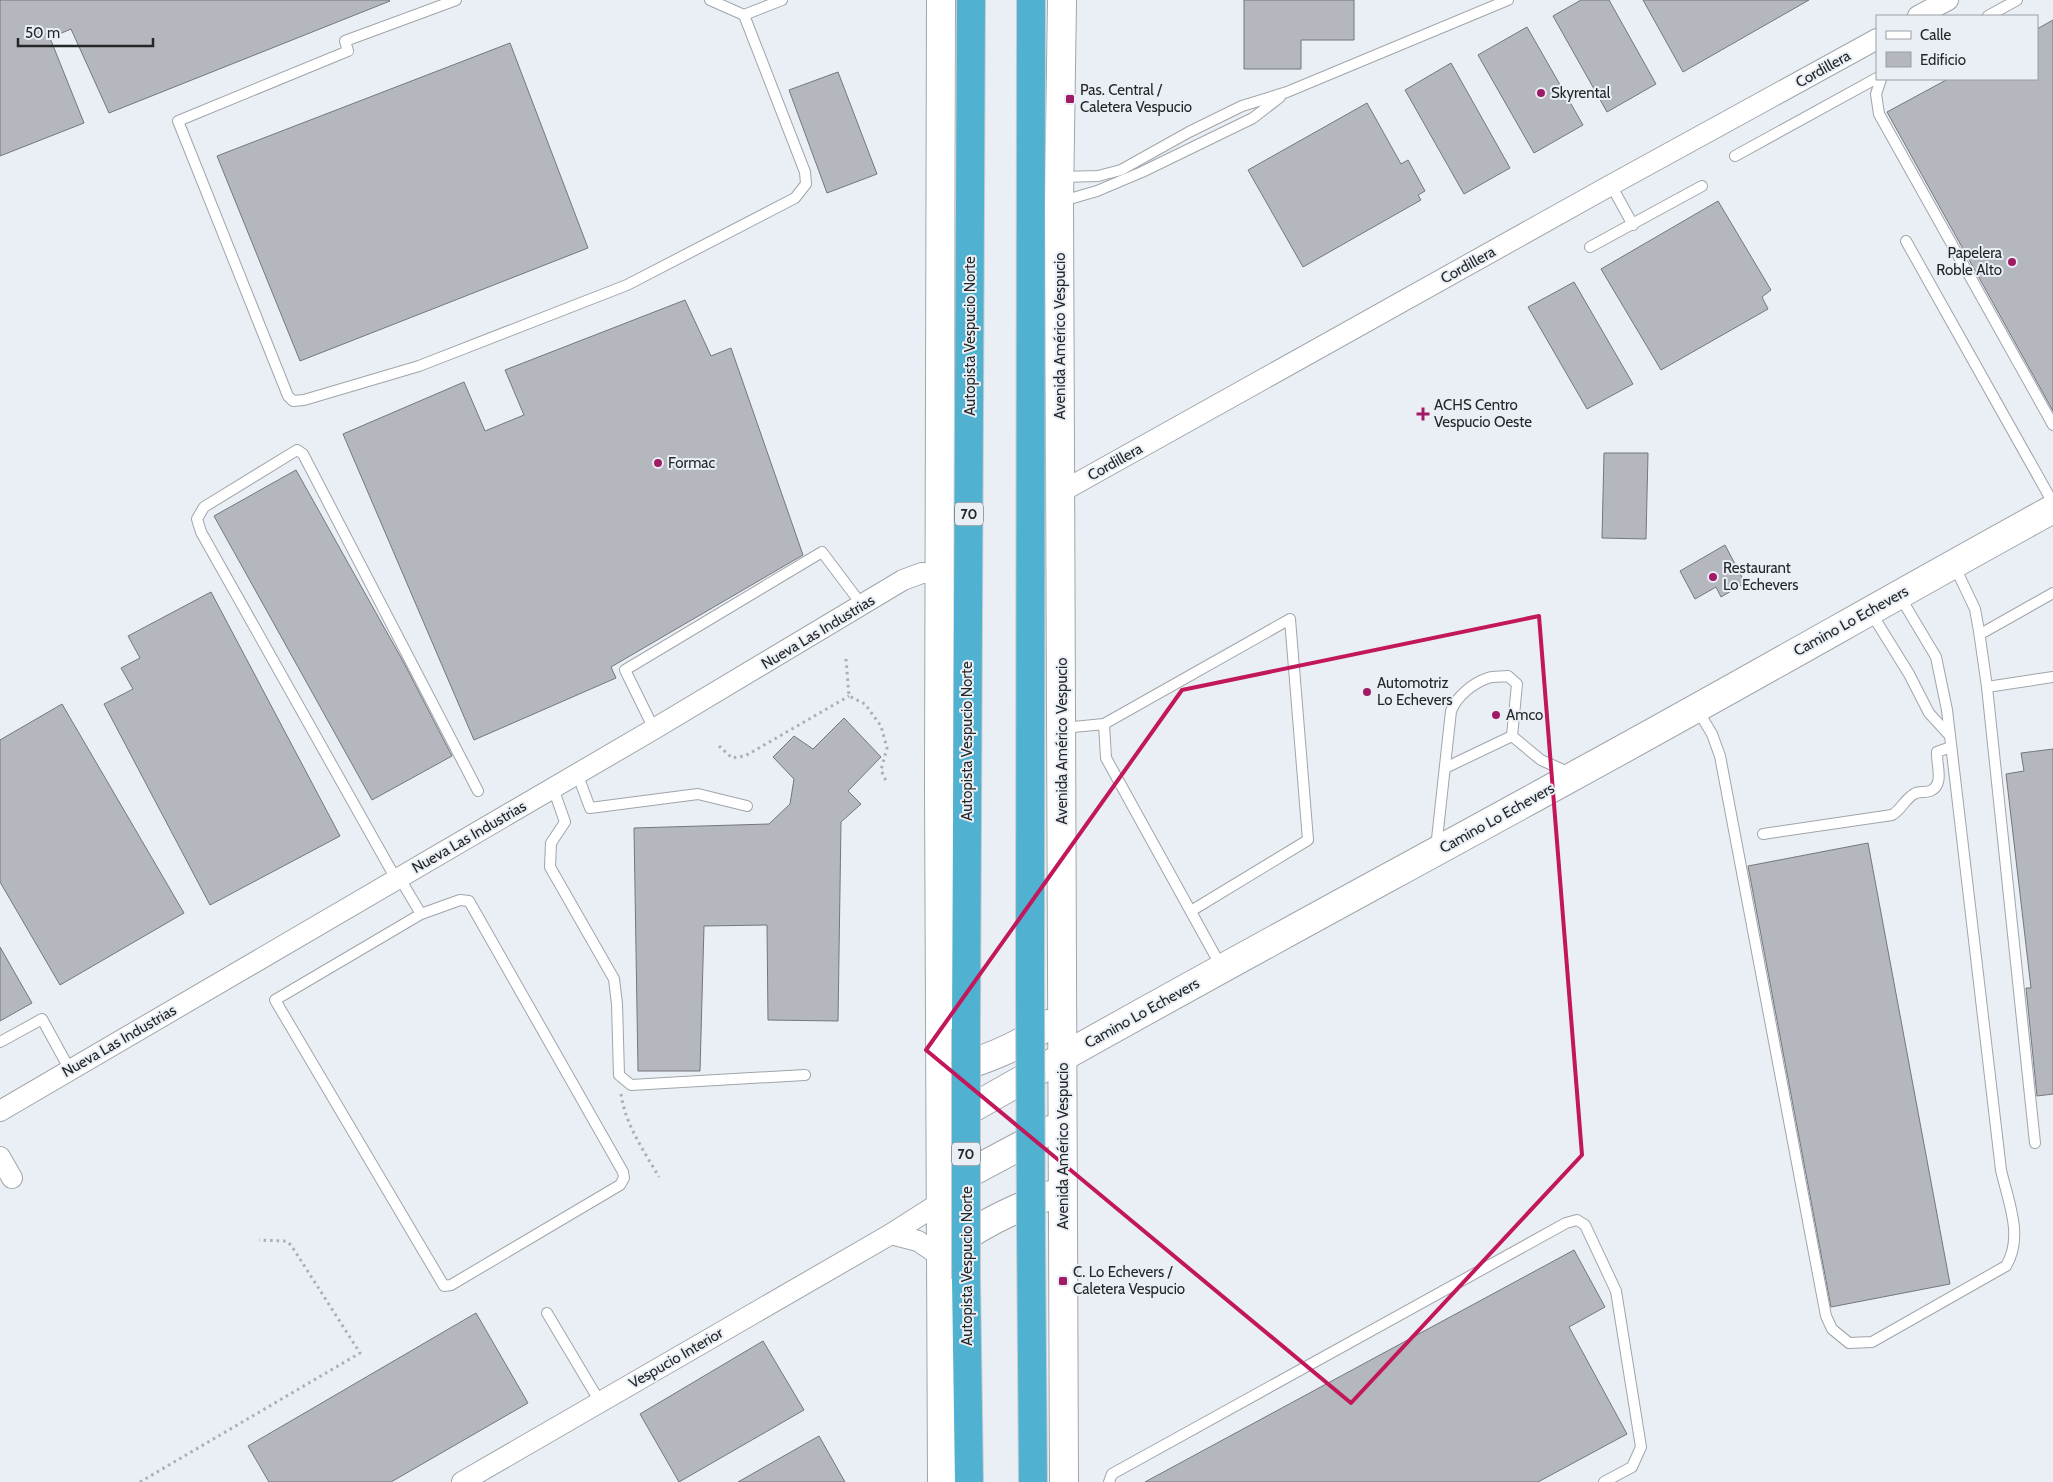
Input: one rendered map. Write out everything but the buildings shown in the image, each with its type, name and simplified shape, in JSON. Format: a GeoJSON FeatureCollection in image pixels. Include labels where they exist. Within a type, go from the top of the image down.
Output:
{"type":"FeatureCollection","features":[{"type":"Feature","properties":{"kind":"highway","name":"Autopista Vespucio Norte"},"geometry":{"type":"LineString","coordinates":[[969,1482],[966,1279],[966,1029],[971,0]]}},
{"type":"Feature","properties":{"kind":"highway"},"geometry":{"type":"LineString","coordinates":[[1031,0],[1030,987],[1033,1482]]}},
{"type":"Feature","properties":{"kind":"main road"},"geometry":{"type":"LineString","coordinates":[[941,0],[940,1256],[942,1482]]}},
{"type":"Feature","properties":{"kind":"main road","name":"Avenida Américo Vespucio"},"geometry":{"type":"LineString","coordinates":[[1062,0],[1060,492],[1063,1056],[1061,1124],[1064,1482]]}},
{"type":"Feature","properties":{"kind":"main road","name":"Camino Lo Echevers"},"geometry":{"type":"LineString","coordinates":[[941,1126],[1063,1056],[1575,776],[1869,610],[2053,509]]}},
{"type":"Feature","properties":{"kind":"main road"},"geometry":{"type":"LineString","coordinates":[[940,1073],[984,1059],[1005,1049],[1044,1027],[1062,1010],[1084,1026],[1110,1030]]}},
{"type":"Feature","properties":{"kind":"main road"},"geometry":{"type":"LineString","coordinates":[[941,1195],[1061,1124]]}},
{"type":"Feature","properties":{"kind":"main road"},"geometry":{"type":"LineString","coordinates":[[940,1256],[982,1226],[1009,1212],[1062,1192]]}},
{"type":"Feature","properties":{"kind":"street"},"geometry":{"type":"LineString","coordinates":[[1920,15],[1948,0]]}},
{"type":"Feature","properties":{"kind":"street","name":"Cordillera"},"geometry":{"type":"LineString","coordinates":[[1060,492],[1876,40]]}},
{"type":"Feature","properties":{"kind":"street","name":"Nueva Las Industrias"},"geometry":{"type":"LineString","coordinates":[[0,1111],[912,576],[922,573],[940,573]]}},
{"type":"Feature","properties":{"kind":"street"},"geometry":{"type":"LineString","coordinates":[[0,1158],[12,1178]]}},
{"type":"Feature","properties":{"kind":"street","name":"Vespucio Interior"},"geometry":{"type":"LineString","coordinates":[[462,1482],[891,1234],[941,1195]]}},
{"type":"Feature","properties":{"kind":"street"},"geometry":{"type":"LineString","coordinates":[[891,1234],[918,1241],[940,1256]]}},
{"type":"Feature","properties":{"kind":"lane"},"geometry":{"type":"LineString","coordinates":[[456,0],[345,41],[348,51],[178,121],[288,396],[293,401],[304,400],[419,366],[627,285],[795,198],[806,184],[805,172],[744,15],[710,0]]}},
{"type":"Feature","properties":{"kind":"lane"},"geometry":{"type":"LineString","coordinates":[[744,15],[782,0]]}},
{"type":"Feature","properties":{"kind":"lane"},"geometry":{"type":"LineString","coordinates":[[1060,190],[1121,170],[1189,132],[1242,106],[1286,92],[1508,0]]}},
{"type":"Feature","properties":{"kind":"lane"},"geometry":{"type":"LineString","coordinates":[[1990,15],[2017,0]]}},
{"type":"Feature","properties":{"kind":"lane"},"geometry":{"type":"LineString","coordinates":[[1735,156],[1876,79]]}},
{"type":"Feature","properties":{"kind":"lane"},"geometry":{"type":"LineString","coordinates":[[1881,80],[1876,94],[1879,114],[2053,425]]}},
{"type":"Feature","properties":{"kind":"lane"},"geometry":{"type":"LineString","coordinates":[[1060,190],[1097,192],[1235,128],[1253,118],[1286,92]]}},
{"type":"Feature","properties":{"kind":"lane"},"geometry":{"type":"LineString","coordinates":[[1611,185],[1632,225]]}},
{"type":"Feature","properties":{"kind":"lane"},"geometry":{"type":"LineString","coordinates":[[1590,247],[1702,186]]}},
{"type":"Feature","properties":{"kind":"lane"},"geometry":{"type":"LineString","coordinates":[[1906,241],[2053,503]]}},
{"type":"Feature","properties":{"kind":"lane"},"geometry":{"type":"LineString","coordinates":[[421,914],[402,882],[396,879],[201,532],[197,519],[204,507],[297,450],[304,454],[478,792]]}},
{"type":"Feature","properties":{"kind":"lane"},"geometry":{"type":"LineString","coordinates":[[654,729],[625,670],[813,557],[822,552],[862,605]]}},
{"type":"Feature","properties":{"kind":"lane"},"geometry":{"type":"LineString","coordinates":[[1954,564],[1974,608],[1987,687],[2035,1143]]}},
{"type":"Feature","properties":{"kind":"lane"},"geometry":{"type":"LineString","coordinates":[[1979,631],[1984,632],[2053,593]]}},
{"type":"Feature","properties":{"kind":"lane"},"geometry":{"type":"LineString","coordinates":[[1696,708],[1712,734],[1720,756],[1826,1316],[1832,1329],[1849,1343],[1872,1342],[2006,1266],[2013,1254],[2015,1232],[2001,1170],[1950,736],[1936,657],[1898,594]]}},
{"type":"Feature","properties":{"kind":"lane"},"geometry":{"type":"LineString","coordinates":[[1869,610],[1909,674],[1929,713],[1950,736]]}},
{"type":"Feature","properties":{"kind":"lane"},"geometry":{"type":"LineString","coordinates":[[1062,728],[1104,724],[1290,619],[1308,840],[1191,911]]}},
{"type":"Feature","properties":{"kind":"lane"},"geometry":{"type":"LineString","coordinates":[[1435,853],[1451,711],[1456,701],[1471,687],[1489,678],[1508,676],[1517,684],[1512,736]]}},
{"type":"Feature","properties":{"kind":"lane"},"geometry":{"type":"LineString","coordinates":[[1987,687],[2053,677]]}},
{"type":"Feature","properties":{"kind":"lane"},"geometry":{"type":"LineString","coordinates":[[1104,724],[1106,758],[1222,969]]}},
{"type":"Feature","properties":{"kind":"lane"},"geometry":{"type":"LineString","coordinates":[[1512,736],[1541,760],[1575,776]]}},
{"type":"Feature","properties":{"kind":"lane"},"geometry":{"type":"LineString","coordinates":[[1445,768],[1512,736]]}},
{"type":"Feature","properties":{"kind":"lane"},"geometry":{"type":"LineString","coordinates":[[1763,834],[1892,815],[1898,812],[1915,793],[1930,791],[1936,787],[1939,781],[1936,763],[1937,752],[1951,747]]}},
{"type":"Feature","properties":{"kind":"lane"},"geometry":{"type":"LineString","coordinates":[[577,773],[590,808],[698,794],[748,806]]}},
{"type":"Feature","properties":{"kind":"lane"},"geometry":{"type":"LineString","coordinates":[[553,788],[564,822],[551,843],[550,867],[614,980],[617,1004],[619,1075],[631,1085],[804,1075]]}},
{"type":"Feature","properties":{"kind":"lane"},"geometry":{"type":"LineString","coordinates":[[460,900],[469,901],[623,1172],[624,1178],[620,1185],[452,1285],[444,1286],[275,1000],[421,914],[460,900]]}},
{"type":"Feature","properties":{"kind":"lane"},"geometry":{"type":"LineString","coordinates":[[0,1042],[42,1019],[70,1070]]}},
{"type":"Feature","properties":{"kind":"lane"},"geometry":{"type":"LineString","coordinates":[[1108,1482],[1112,1474],[1566,1223],[1577,1220],[1585,1224],[1616,1291],[1642,1448],[1632,1467],[1604,1482]]}},
{"type":"Feature","properties":{"kind":"lane"},"geometry":{"type":"LineString","coordinates":[[548,1313],[600,1402]]}},
{"type":"Feature","properties":{"kind":"path"},"geometry":{"type":"LineString","coordinates":[[846,659],[849,696]]}},
{"type":"Feature","properties":{"kind":"path"},"geometry":{"type":"LineString","coordinates":[[719,746],[732,758],[745,756],[849,696]]}},
{"type":"Feature","properties":{"kind":"path"},"geometry":{"type":"LineString","coordinates":[[849,696],[865,704],[881,726],[887,748],[881,770],[887,783]]}},
{"type":"Feature","properties":{"kind":"path"},"geometry":{"type":"LineString","coordinates":[[619,1075],[622,1105],[637,1140],[659,1177]]}},
{"type":"Feature","properties":{"kind":"path"},"geometry":{"type":"LineString","coordinates":[[140,1482],[360,1353],[292,1245],[286,1241],[259,1240]]}},
{"type":"Feature","properties":{"kind":"highlighted area"},"geometry":{"type":"Polygon","coordinates":[[[1539,616],[1582,1155],[1351,1403],[926,1050],[1182,690],[1539,616]]]}},
{"type":"Feature","properties":{"kind":"place","name":"Skyrental"},"geometry":{"type":"Point","coordinates":[1541,93]}},
{"type":"Feature","properties":{"kind":"place","name":"Pas. Central / Caletera Vespucio"},"geometry":{"type":"Point","coordinates":[1070,99]}},
{"type":"Feature","properties":{"kind":"place","name":"Papelera Roble Alto"},"geometry":{"type":"Point","coordinates":[2012,262]}},
{"type":"Feature","properties":{"kind":"place","name":"ACHS Centro Vespucio Oeste"},"geometry":{"type":"Point","coordinates":[1423,414]}},
{"type":"Feature","properties":{"kind":"place","name":"Formac"},"geometry":{"type":"Point","coordinates":[658,463]}},
{"type":"Feature","properties":{"kind":"place","name":"Restaurant Lo Echevers"},"geometry":{"type":"Point","coordinates":[1713,577]}},
{"type":"Feature","properties":{"kind":"place","name":"Automotriz Lo Echevers"},"geometry":{"type":"Point","coordinates":[1367,692]}},
{"type":"Feature","properties":{"kind":"place","name":"Amco"},"geometry":{"type":"Point","coordinates":[1496,715]}},
{"type":"Feature","properties":{"kind":"place","name":"C. Lo Echevers / Caletera Vespucio"},"geometry":{"type":"Point","coordinates":[1063,1281]}}]}
